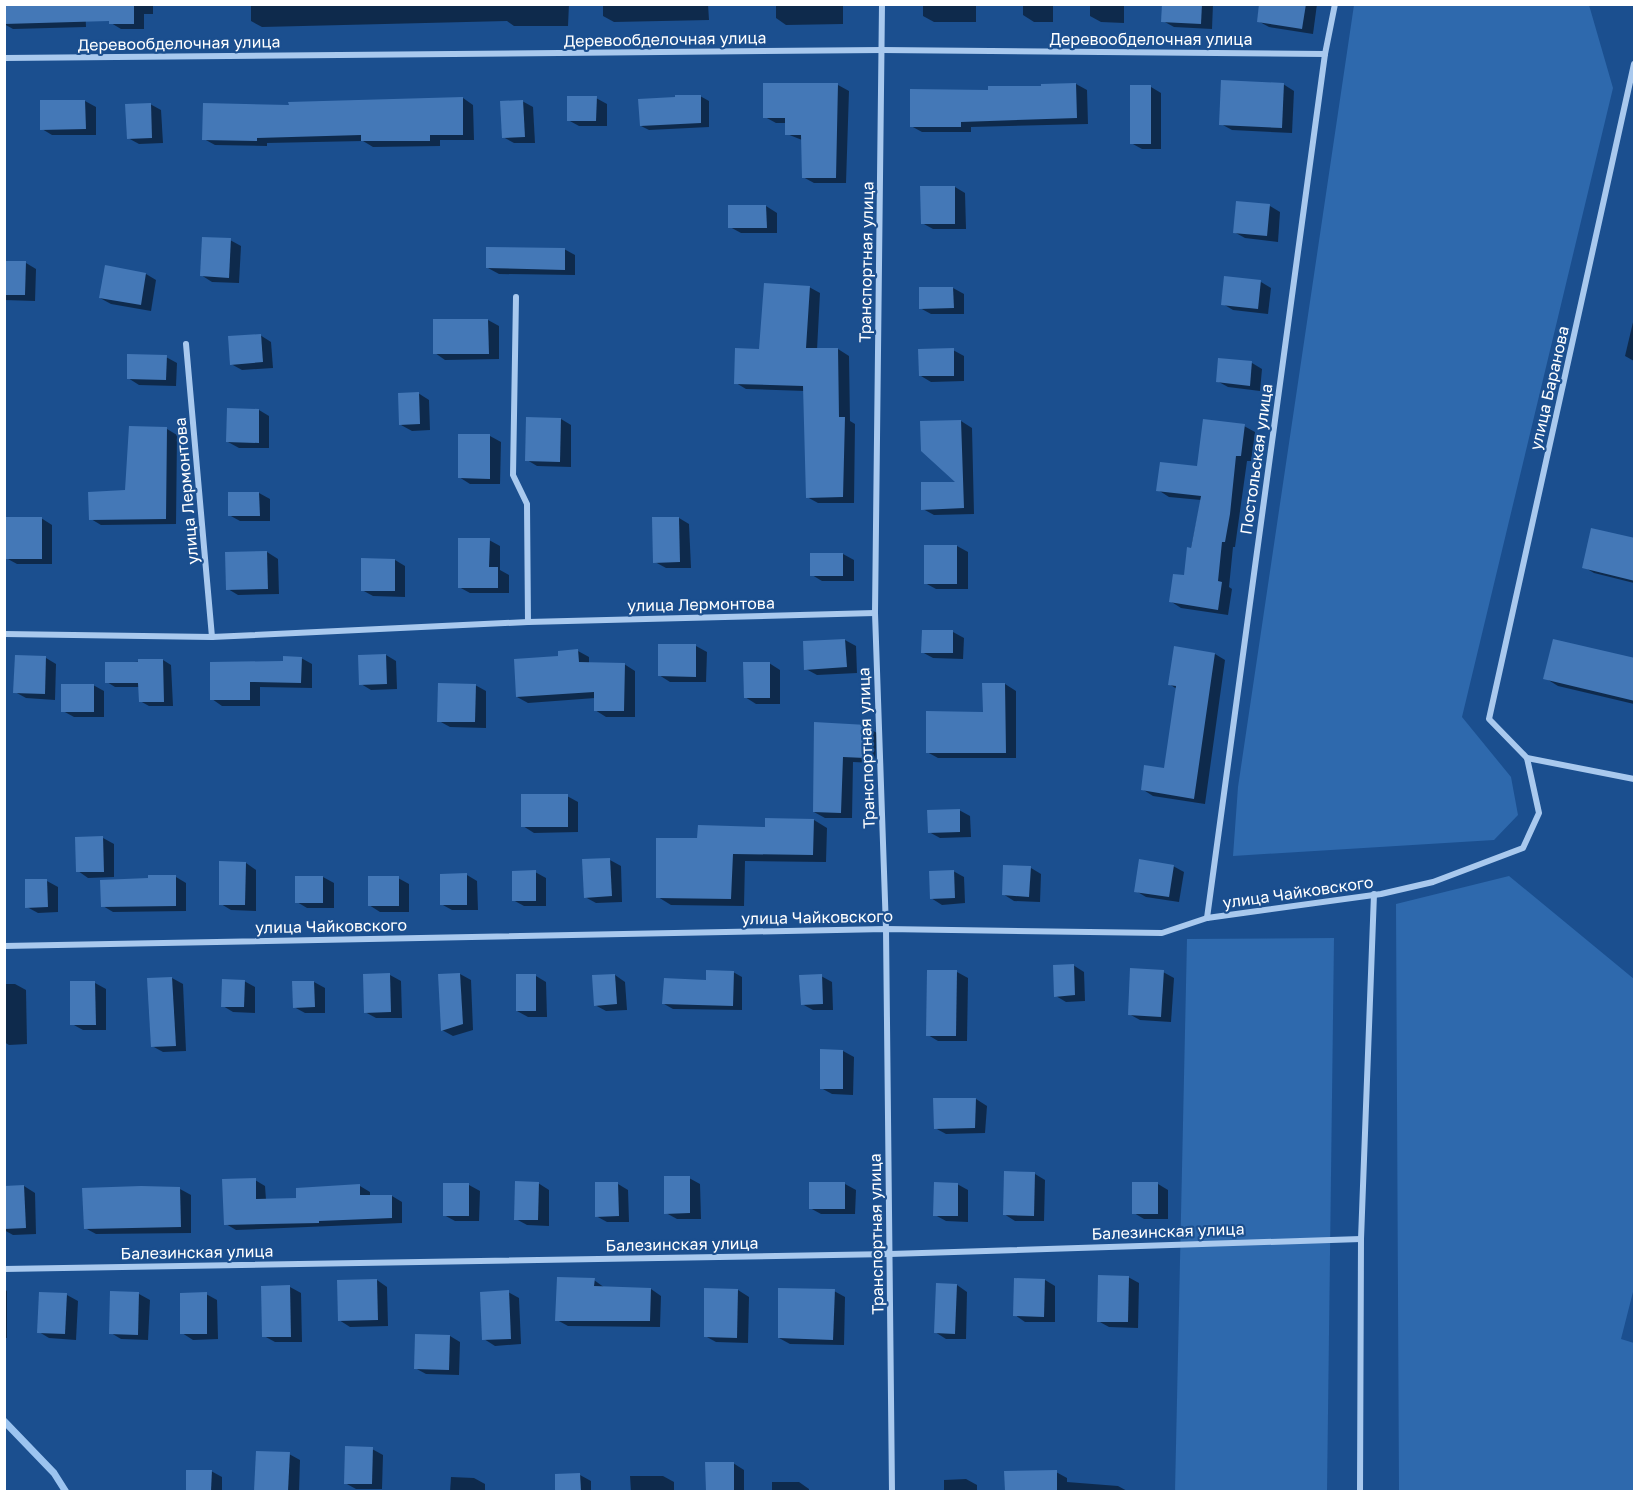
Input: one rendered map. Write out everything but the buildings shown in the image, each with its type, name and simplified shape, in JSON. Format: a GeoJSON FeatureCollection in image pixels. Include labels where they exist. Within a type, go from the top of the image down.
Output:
{"type":"FeatureCollection","features":[{"type":"Feature","properties":{"kind":"street","name":"Транспортная улица"},"geometry":{"type":"LineString","coordinates":[[882,4],[875,613],[886,929],[892,1491]]}},
{"type":"Feature","properties":{"kind":"street","name":"Постольская улица"},"geometry":{"type":"LineString","coordinates":[[1207,918],[1325,54],[1335,4]]}},
{"type":"Feature","properties":{"kind":"street","name":"Деревообделочная улица"},"geometry":{"type":"LineString","coordinates":[[4,58],[882,50],[1325,54]]}},
{"type":"Feature","properties":{"kind":"street","name":"улица Баранова"},"geometry":{"type":"LineString","coordinates":[[1527,758],[1489,719],[1635,64]]}},
{"type":"Feature","properties":{"kind":"street"},"geometry":{"type":"LineString","coordinates":[[516,297],[513,475],[526,504],[528,622]]}},
{"type":"Feature","properties":{"kind":"street","name":"улица Лермонтова"},"geometry":{"type":"LineString","coordinates":[[186,344],[212,637]]}},
{"type":"Feature","properties":{"kind":"street","name":"улица Лермонтова"},"geometry":{"type":"LineString","coordinates":[[4,634],[212,637],[528,622],[875,613]]}},
{"type":"Feature","properties":{"kind":"street","name":"улица Чайковского"},"geometry":{"type":"LineString","coordinates":[[4,946],[886,929],[1162,933],[1207,918],[1374,894],[1433,882],[1523,848],[1539,813],[1527,758]]}},
{"type":"Feature","properties":{"kind":"street"},"geometry":{"type":"LineString","coordinates":[[1527,758],[1635,779]]}},
{"type":"Feature","properties":{"kind":"street"},"geometry":{"type":"LineString","coordinates":[[1360,1491],[1361,1239],[1374,894]]}},
{"type":"Feature","properties":{"kind":"street","name":"Балезинская улица"},"geometry":{"type":"LineString","coordinates":[[4,1269],[890,1254],[1361,1239]]}},
{"type":"Feature","properties":{"kind":"shaded area"},"geometry":{"type":"Polygon","coordinates":[[[1354,5],[1589,5],[1613,88],[1462,717],[1511,777],[1518,815],[1494,840],[1233,856],[1238,787],[1354,5]]]}},
{"type":"Feature","properties":{"kind":"shaded area"},"geometry":{"type":"Polygon","coordinates":[[[1509,876],[1634,979],[1634,1288],[1621,1339],[1634,1343],[1634,1491],[1399,1491],[1396,904],[1509,876]]]}},
{"type":"Feature","properties":{"kind":"shaded area"},"geometry":{"type":"Polygon","coordinates":[[[1334,938],[1327,1491],[1175,1492],[1187,939],[1334,938]]]}},
{"type":"Feature","properties":{"kind":"waterway"},"geometry":{"type":"LineString","coordinates":[[4,1421],[54,1473],[66,1492]]}}]}
